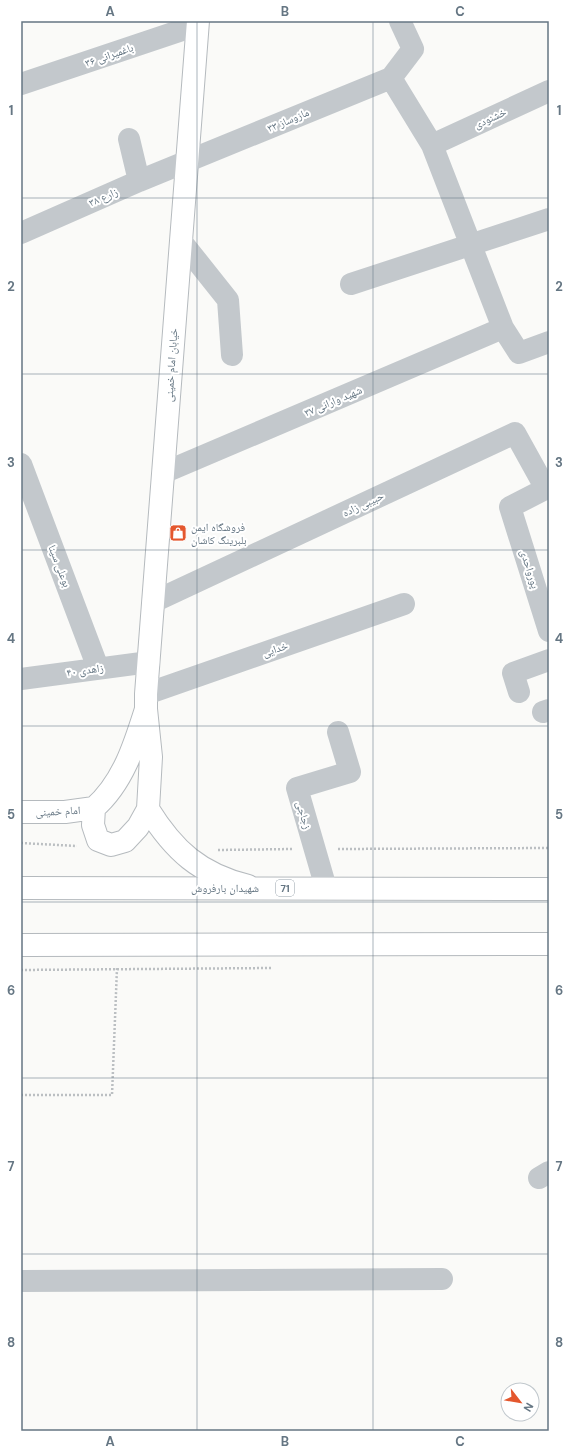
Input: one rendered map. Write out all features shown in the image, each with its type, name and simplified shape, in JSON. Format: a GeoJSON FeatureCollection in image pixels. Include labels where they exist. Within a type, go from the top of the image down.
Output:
{"type":"FeatureCollection","features":[{"type":"Feature","properties":{"kind":"main road","name":"خیابان امام خمینی"},"geometry":{"type":"LineString","coordinates":[[146,701],[186,163],[198,23]]}},
{"type":"Feature","properties":{"kind":"main road"},"geometry":{"type":"LineString","coordinates":[[146,701],[151,757],[148,809],[138,827],[125,841],[111,846],[98,840],[93,825],[94,808],[103,801],[118,781],[137,737],[146,701]]}},
{"type":"Feature","properties":{"kind":"main road","name":"امام خمینی"},"geometry":{"type":"LineString","coordinates":[[21,812],[64,812],[94,808]]}},
{"type":"Feature","properties":{"kind":"main road"},"geometry":{"type":"LineString","coordinates":[[148,809],[161,830],[179,851],[201,868],[226,881],[253,887]]}},
{"type":"Feature","properties":{"kind":"main road","name":"شهیدان بارفروش"},"geometry":{"type":"LineString","coordinates":[[21,888],[253,887],[549,889]]}},
{"type":"Feature","properties":{"kind":"main road"},"geometry":{"type":"LineString","coordinates":[[21,945],[549,944]]}},
{"type":"Feature","properties":{"kind":"street"},"geometry":{"type":"LineString","coordinates":[[400,21],[413,49],[391,78],[432,145],[503,328],[519,353],[549,342]]}},
{"type":"Feature","properties":{"kind":"street","name":"باغمیرانی ۳۶"},"geometry":{"type":"LineString","coordinates":[[21,84],[198,23]]}},
{"type":"Feature","properties":{"kind":"street","name":"مازوساز ۳۳"},"geometry":{"type":"LineString","coordinates":[[186,163],[391,78]]}},
{"type":"Feature","properties":{"kind":"street","name":"خشنودی"},"geometry":{"type":"LineString","coordinates":[[432,145],[549,91]]}},
{"type":"Feature","properties":{"kind":"street"},"geometry":{"type":"LineString","coordinates":[[129,139],[139,181]]}},
{"type":"Feature","properties":{"kind":"street","name":"زارع ۳۸"},"geometry":{"type":"LineString","coordinates":[[21,233],[139,181],[186,163]]}},
{"type":"Feature","properties":{"kind":"street"},"geometry":{"type":"LineString","coordinates":[[351,284],[549,219]]}},
{"type":"Feature","properties":{"kind":"street"},"geometry":{"type":"LineString","coordinates":[[181,241],[228,300],[232,355]]}},
{"type":"Feature","properties":{"kind":"street","name":"شهید وارانی ۳۷"},"geometry":{"type":"LineString","coordinates":[[163,473],[503,328]]}},
{"type":"Feature","properties":{"kind":"street","name":"حبیبی زاده"},"geometry":{"type":"LineString","coordinates":[[153,602],[515,433],[548,488]]}},
{"type":"Feature","properties":{"kind":"street","name":"بوعلی سینا"},"geometry":{"type":"LineString","coordinates":[[21,464],[26,492],[98,668]]}},
{"type":"Feature","properties":{"kind":"street","name":"پورواحدی"},"geometry":{"type":"LineString","coordinates":[[548,488],[510,507],[549,631]]}},
{"type":"Feature","properties":{"kind":"street","name":"خدایی"},"geometry":{"type":"LineString","coordinates":[[146,701],[404,604]]}},
{"type":"Feature","properties":{"kind":"street"},"geometry":{"type":"LineString","coordinates":[[520,692],[513,673],[549,660]]}},
{"type":"Feature","properties":{"kind":"street","name":"زاهدی ۴۰"},"geometry":{"type":"LineString","coordinates":[[21,679],[149,662]]}},
{"type":"Feature","properties":{"kind":"street","name":"زجاجی"},"geometry":{"type":"LineString","coordinates":[[326,888],[297,788],[350,772],[338,732]]}},
{"type":"Feature","properties":{"kind":"street"},"geometry":{"type":"LineString","coordinates":[[21,1281],[442,1279]]}},
{"type":"Feature","properties":{"kind":"path"},"geometry":{"type":"LineString","coordinates":[[21,843],[84,846]]}},
{"type":"Feature","properties":{"kind":"path"},"geometry":{"type":"LineString","coordinates":[[179,851],[549,848]]}},
{"type":"Feature","properties":{"kind":"path"},"geometry":{"type":"LineString","coordinates":[[21,1096],[112,1095],[118,945]]}},
{"type":"Feature","properties":{"kind":"path"},"geometry":{"type":"LineString","coordinates":[[21,970],[277,968]]}},
{"type":"Feature","properties":{"kind":"place","name":"فروشگاه ایمن بلبرینگ کاشان"},"geometry":{"type":"Point","coordinates":[178,533]}}]}
